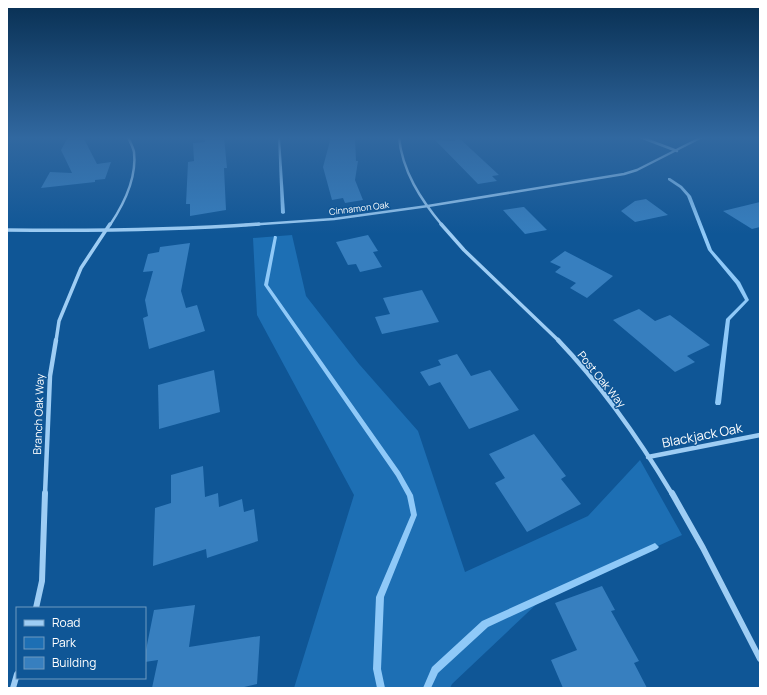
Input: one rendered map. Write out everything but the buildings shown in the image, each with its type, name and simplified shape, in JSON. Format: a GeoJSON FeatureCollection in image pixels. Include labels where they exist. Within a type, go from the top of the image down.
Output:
{"type":"FeatureCollection","features":[{"type":"Feature","properties":{"kind":"street","name":"Branch Oak Way"},"geometry":{"type":"LineString","coordinates":[[36,607],[42,580],[50,376],[60,321],[81,268],[118,213],[132,185],[133,169]]}},
{"type":"Feature","properties":{"kind":"street","name":"Post Oak Way"},"geometry":{"type":"LineString","coordinates":[[406,169],[409,177],[428,206],[462,249],[546,326],[589,375],[636,438],[695,532],[722,582],[760,659]]}},
{"type":"Feature","properties":{"kind":"street","name":"Cinnamon Oak"},"geometry":{"type":"LineString","coordinates":[[7,230],[105,231],[240,226],[334,219],[428,206],[624,174],[638,169]]}},
{"type":"Feature","properties":{"kind":"street","name":"Blackjack Oak"},"geometry":{"type":"LineString","coordinates":[[648,457],[760,435]]}},
{"type":"Feature","properties":{"kind":"street"},"geometry":{"type":"LineString","coordinates":[[13,688],[16,678]]}},
{"type":"Feature","properties":{"kind":"green space"},"geometry":{"type":"Polygon","coordinates":[[[292,235],[306,296],[359,364],[418,431],[465,572],[588,516],[640,460],[682,535],[542,599],[452,684],[450,688],[294,688],[354,495],[257,315],[253,238],[292,235]]]}},
{"type":"Feature","properties":{"kind":"waterway"},"geometry":{"type":"LineString","coordinates":[[281,169],[283,213]]}},
{"type":"Feature","properties":{"kind":"waterway"},"geometry":{"type":"LineString","coordinates":[[669,179],[681,187],[689,196],[710,250],[738,283],[747,300],[728,319],[718,403]]}},
{"type":"Feature","properties":{"kind":"waterway"},"geometry":{"type":"LineString","coordinates":[[275,237],[266,285],[398,474],[410,495],[414,515],[380,597],[377,669],[381,688]]}},
{"type":"Feature","properties":{"kind":"waterway"},"geometry":{"type":"LineString","coordinates":[[427,688],[435,670],[485,624],[655,547]]}}]}
